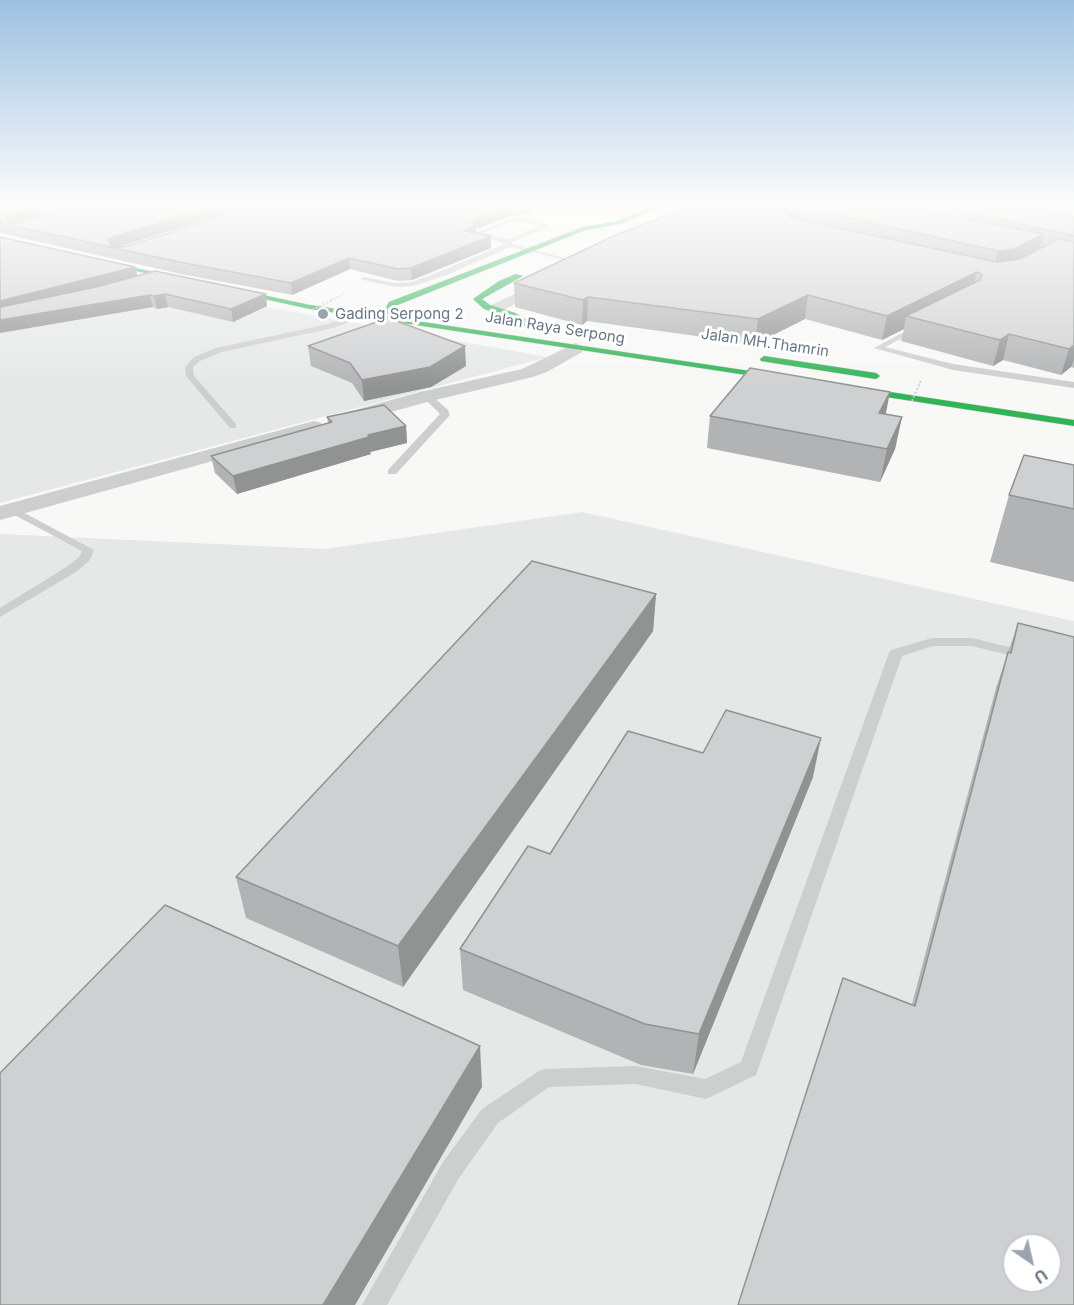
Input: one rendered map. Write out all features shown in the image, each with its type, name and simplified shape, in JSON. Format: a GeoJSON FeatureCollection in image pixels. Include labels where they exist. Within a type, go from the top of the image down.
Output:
{"type":"FeatureCollection","features":[{"type":"Feature","properties":{"kind":"main road","name":"Jalan Raya Serpong"},"geometry":{"type":"LineString","coordinates":[[113,266],[303,306],[576,348],[743,379],[808,383]]}},
{"type":"Feature","properties":{"kind":"main road"},"geometry":{"type":"LineString","coordinates":[[173,266],[260,282]]}},
{"type":"Feature","properties":{"kind":"main road"},"geometry":{"type":"LineString","coordinates":[[402,322],[388,311],[392,304],[475,266]]}},
{"type":"Feature","properties":{"kind":"main road"},"geometry":{"type":"LineString","coordinates":[[474,316],[535,326],[483,304],[477,299],[502,283],[545,266]]}},
{"type":"Feature","properties":{"kind":"main road"},"geometry":{"type":"LineString","coordinates":[[373,301],[419,309]]}},
{"type":"Feature","properties":{"kind":"main road"},"geometry":{"type":"LineString","coordinates":[[598,337],[633,342]]}},
{"type":"Feature","properties":{"kind":"main road","name":"Jalan MH.Thamrin"},"geometry":{"type":"LineString","coordinates":[[749,357],[886,377]]}},
{"type":"Feature","properties":{"kind":"main road"},"geometry":{"type":"LineString","coordinates":[[831,386],[1074,423]]}},
{"type":"Feature","properties":{"kind":"street"},"geometry":{"type":"LineString","coordinates":[[494,309],[556,279]]}},
{"type":"Feature","properties":{"kind":"street"},"geometry":{"type":"LineString","coordinates":[[7,512],[427,396],[527,373],[541,368],[576,348]]}},
{"type":"Feature","properties":{"kind":"lane"},"geometry":{"type":"LineString","coordinates":[[364,279],[395,285],[413,284],[464,266]]}},
{"type":"Feature","properties":{"kind":"lane"},"geometry":{"type":"LineString","coordinates":[[143,282],[160,277]]}},
{"type":"Feature","properties":{"kind":"lane"},"geometry":{"type":"LineString","coordinates":[[233,426],[190,376],[189,367],[197,359],[219,350],[330,326],[360,315]]}},
{"type":"Feature","properties":{"kind":"lane"},"geometry":{"type":"LineString","coordinates":[[929,321],[878,348],[953,367],[1074,385]]}},
{"type":"Feature","properties":{"kind":"lane"},"geometry":{"type":"LineString","coordinates":[[392,472],[445,415],[445,412],[427,396]]}},
{"type":"Feature","properties":{"kind":"lane"},"geometry":{"type":"LineString","coordinates":[[0,613],[72,569],[86,557],[88,550],[7,512]]}},
{"type":"Feature","properties":{"kind":"lane"},"geometry":{"type":"LineString","coordinates":[[374,1305],[451,1170],[490,1116],[546,1078],[636,1075],[706,1089],[749,1068],[896,653],[932,642],[972,642],[1040,659]]}},
{"type":"Feature","properties":{"kind":"path"},"geometry":{"type":"LineString","coordinates":[[312,310],[345,293]]}},
{"type":"Feature","properties":{"kind":"path"},"geometry":{"type":"LineString","coordinates":[[912,401],[921,380]]}},
{"type":"Feature","properties":{"kind":"shaded area"},"geometry":{"type":"Polygon","coordinates":[[[108,279],[548,357],[0,503],[0,306],[108,279]]]}},
{"type":"Feature","properties":{"kind":"shaded area"},"geometry":{"type":"Polygon","coordinates":[[[582,512],[1074,621],[1074,1305],[0,1305],[0,534],[325,549],[582,512]]]}},
{"type":"Feature","properties":{"kind":"building"},"geometry":{"type":"Polygon","coordinates":[[[0,266],[135,267],[0,301],[0,266]]]}},
{"type":"Feature","properties":{"kind":"building"},"geometry":{"type":"Polygon","coordinates":[[[200,266],[331,266],[291,283],[200,266]]]}},
{"type":"Feature","properties":{"kind":"building"},"geometry":{"type":"Polygon","coordinates":[[[384,266],[416,266],[411,268],[398,269],[384,266]]]}},
{"type":"Feature","properties":{"kind":"building"},"geometry":{"type":"Polygon","coordinates":[[[550,266],[1074,266],[1074,345],[1069,349],[1009,334],[1000,340],[906,316],[980,280],[982,275],[977,272],[887,316],[808,295],[758,319],[588,297],[583,300],[514,283],[550,266]]]}},
{"type":"Feature","properties":{"kind":"building"},"geometry":{"type":"Polygon","coordinates":[[[155,271],[266,294],[231,309],[165,294],[0,320],[0,307],[96,287],[155,271]]]}},
{"type":"Feature","properties":{"kind":"building"},"geometry":{"type":"Polygon","coordinates":[[[388,318],[465,346],[430,367],[362,380],[350,363],[308,346],[388,318]]]}},
{"type":"Feature","properties":{"kind":"building"},"geometry":{"type":"Polygon","coordinates":[[[750,368],[890,392],[879,413],[902,417],[887,449],[710,416],[750,368]]]}},
{"type":"Feature","properties":{"kind":"building"},"geometry":{"type":"Polygon","coordinates":[[[384,405],[406,426],[368,435],[369,437],[233,476],[211,456],[332,422],[327,417],[384,405]]]}},
{"type":"Feature","properties":{"kind":"building"},"geometry":{"type":"Polygon","coordinates":[[[1024,455],[1074,465],[1074,509],[1009,495],[1024,455]]]}},
{"type":"Feature","properties":{"kind":"building"},"geometry":{"type":"Polygon","coordinates":[[[532,561],[656,594],[398,946],[236,877],[532,561]]]}},
{"type":"Feature","properties":{"kind":"building"},"geometry":{"type":"Polygon","coordinates":[[[1018,623],[1074,637],[1074,1305],[738,1305],[843,978],[915,1006],[1008,652],[1011,653],[1018,623]]]}},
{"type":"Feature","properties":{"kind":"building"},"geometry":{"type":"Polygon","coordinates":[[[726,710],[821,738],[699,1034],[645,1024],[460,949],[528,846],[550,854],[628,731],[703,753],[726,710]]]}},
{"type":"Feature","properties":{"kind":"building"},"geometry":{"type":"Polygon","coordinates":[[[165,905],[480,1046],[323,1305],[0,1305],[0,1073],[165,905]]]}},
{"type":"Feature","properties":{"kind":"traffic: fast"},"geometry":{"type":"LineString","coordinates":[[116,266],[310,307],[790,380]]}},
{"type":"Feature","properties":{"kind":"traffic: fast"},"geometry":{"type":"LineString","coordinates":[[402,322],[388,311],[392,304],[489,266]]}},
{"type":"Feature","properties":{"kind":"traffic: fast"},"geometry":{"type":"LineString","coordinates":[[519,276],[502,283],[477,299],[487,307],[512,315],[529,325]]}},
{"type":"Feature","properties":{"kind":"traffic: fast"},"geometry":{"type":"LineString","coordinates":[[764,359],[876,376]]}},
{"type":"Feature","properties":{"kind":"traffic: fast"},"geometry":{"type":"LineString","coordinates":[[844,388],[1074,423]]}},
{"type":"Feature","properties":{"kind":"place","name":"Gading Serpong 2"},"geometry":{"type":"Point","coordinates":[323,314]}}]}
